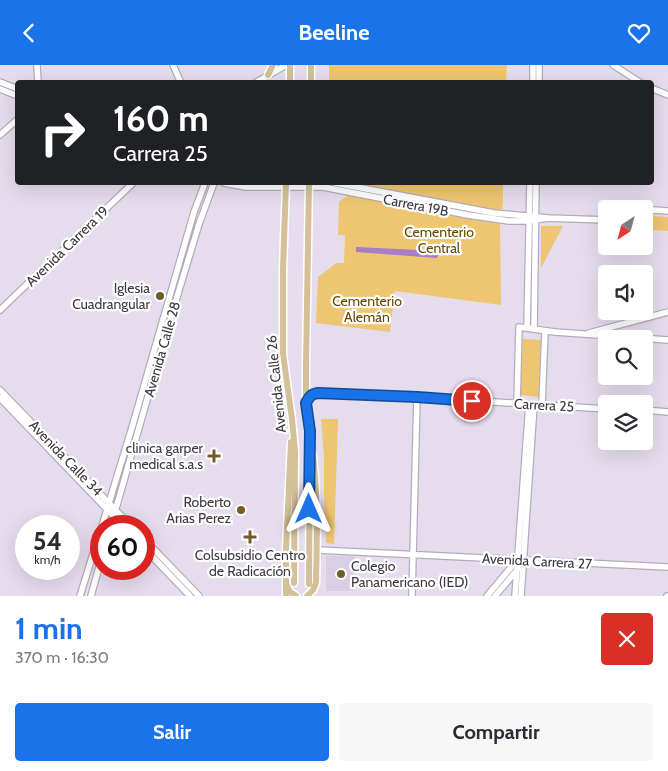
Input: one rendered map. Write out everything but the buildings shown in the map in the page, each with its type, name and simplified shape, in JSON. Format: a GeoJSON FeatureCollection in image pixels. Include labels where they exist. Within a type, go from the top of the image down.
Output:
{"type":"FeatureCollection","features":[{"type":"Feature","properties":{"kind":"main road"},"geometry":{"type":"LineString","coordinates":[[268,75],[273,65]]}},
{"type":"Feature","properties":{"kind":"main road"},"geometry":{"type":"LineString","coordinates":[[290,65],[290,80]]}},
{"type":"Feature","properties":{"kind":"main road"},"geometry":{"type":"LineString","coordinates":[[311,65],[311,80]]}},
{"type":"Feature","properties":{"kind":"main road","name":"Avenida Calle 26"},"geometry":{"type":"LineString","coordinates":[[286,185],[283,353],[292,419],[294,451],[290,583],[286,596]]}},
{"type":"Feature","properties":{"kind":"main road","name":"Avenida Calle 26"},"geometry":{"type":"LineString","coordinates":[[308,185],[306,403],[310,431],[309,584]]}},
{"type":"Feature","properties":{"kind":"main road"},"geometry":{"type":"LineString","coordinates":[[307,596],[313,590],[316,583],[317,550],[314,471],[310,431]]}},
{"type":"Feature","properties":{"kind":"main road"},"geometry":{"type":"LineString","coordinates":[[290,583],[290,591],[296,596]]}},
{"type":"Feature","properties":{"kind":"street"},"geometry":{"type":"LineString","coordinates":[[37,65],[39,80]]}},
{"type":"Feature","properties":{"kind":"street"},"geometry":{"type":"LineString","coordinates":[[173,65],[180,80]]}},
{"type":"Feature","properties":{"kind":"street"},"geometry":{"type":"LineString","coordinates":[[260,80],[286,65]]}},
{"type":"Feature","properties":{"kind":"street"},"geometry":{"type":"LineString","coordinates":[[533,65],[533,80]]}},
{"type":"Feature","properties":{"kind":"street"},"geometry":{"type":"LineString","coordinates":[[538,80],[539,65]]}},
{"type":"Feature","properties":{"kind":"street"},"geometry":{"type":"LineString","coordinates":[[613,65],[636,80]]}},
{"type":"Feature","properties":{"kind":"street"},"geometry":{"type":"LineString","coordinates":[[0,82],[15,88]]}},
{"type":"Feature","properties":{"kind":"street"},"geometry":{"type":"LineString","coordinates":[[0,89],[15,95]]}},
{"type":"Feature","properties":{"kind":"street"},"geometry":{"type":"LineString","coordinates":[[654,89],[668,95]]}},
{"type":"Feature","properties":{"kind":"street"},"geometry":{"type":"LineString","coordinates":[[0,135],[15,122]]}},
{"type":"Feature","properties":{"kind":"street","name":"Avenida Carrera 19"},"geometry":{"type":"LineString","coordinates":[[0,310],[131,185]]}},
{"type":"Feature","properties":{"kind":"street","name":"Avenida Calle 28"},"geometry":{"type":"LineString","coordinates":[[106,515],[194,212],[204,185]]}},
{"type":"Feature","properties":{"kind":"street","name":"Avenida Calle 28"},"geometry":{"type":"LineString","coordinates":[[114,515],[199,224],[213,185]]}},
{"type":"Feature","properties":{"kind":"street","name":"Carrera 19B"},"geometry":{"type":"LineString","coordinates":[[235,185],[246,187],[286,185],[323,187],[495,220],[509,221],[533,218],[598,220]]}},
{"type":"Feature","properties":{"kind":"street","name":"Carrera 19B"},"geometry":{"type":"LineString","coordinates":[[345,185],[494,213],[533,218]]}},
{"type":"Feature","properties":{"kind":"street"},"geometry":{"type":"LineString","coordinates":[[530,185],[533,218],[534,329]]}},
{"type":"Feature","properties":{"kind":"street"},"geometry":{"type":"LineString","coordinates":[[527,328],[536,185]]}},
{"type":"Feature","properties":{"kind":"street"},"geometry":{"type":"LineString","coordinates":[[653,210],[668,211]]}},
{"type":"Feature","properties":{"kind":"street"},"geometry":{"type":"LineString","coordinates":[[585,334],[668,312]]}},
{"type":"Feature","properties":{"kind":"street"},"geometry":{"type":"LineString","coordinates":[[517,404],[520,327],[545,331],[668,340]]}},
{"type":"Feature","properties":{"kind":"street"},"geometry":{"type":"LineString","coordinates":[[542,405],[545,331]]}},
{"type":"Feature","properties":{"kind":"street","name":"Avenida Calle 34"},"geometry":{"type":"LineString","coordinates":[[0,390],[108,507],[112,515]]}},
{"type":"Feature","properties":{"kind":"street","name":"Carrera 25"},"geometry":{"type":"LineString","coordinates":[[306,403],[311,395],[318,393],[598,408]]}},
{"type":"Feature","properties":{"kind":"street"},"geometry":{"type":"LineString","coordinates":[[412,596],[417,397]]}},
{"type":"Feature","properties":{"kind":"street","name":"Avenida Calle 34"},"geometry":{"type":"LineString","coordinates":[[0,398],[108,507],[120,515]]}},
{"type":"Feature","properties":{"kind":"street"},"geometry":{"type":"LineString","coordinates":[[521,596],[531,405]]}},
{"type":"Feature","properties":{"kind":"street"},"geometry":{"type":"LineString","coordinates":[[653,410],[668,411]]}},
{"type":"Feature","properties":{"kind":"street"},"geometry":{"type":"LineString","coordinates":[[155,550],[199,596]]}},
{"type":"Feature","properties":{"kind":"street","name":"Avenida Carrera 27"},"geometry":{"type":"LineString","coordinates":[[317,550],[668,567]]}},
{"type":"Feature","properties":{"kind":"street"},"geometry":{"type":"LineString","coordinates":[[155,559],[190,596]]}},
{"type":"Feature","properties":{"kind":"street"},"geometry":{"type":"LineString","coordinates":[[495,596],[522,561]]}},
{"type":"Feature","properties":{"kind":"street"},"geometry":{"type":"LineString","coordinates":[[487,596],[522,561]]}},
{"type":"Feature","properties":{"kind":"street","name":"Avenida Calle 28"},"geometry":{"type":"LineString","coordinates":[[80,596],[90,565]]}},
{"type":"Feature","properties":{"kind":"street"},"geometry":{"type":"LineString","coordinates":[[515,596],[517,569]]}},
{"type":"Feature","properties":{"kind":"street"},"geometry":{"type":"LineString","coordinates":[[91,596],[95,580]]}},
{"type":"Feature","properties":{"kind":"shaded area"},"geometry":{"type":"Polygon","coordinates":[[[356,247],[439,251],[437,258],[356,252],[356,247]]]}},
{"type":"Feature","properties":{"kind":"shaded area","name":"Colegio Panamericano (IED)"},"geometry":{"type":"Polygon","coordinates":[[[326,556],[355,556],[355,591],[326,591],[326,556]]]}},
{"type":"Feature","properties":{"kind":"green space"},"geometry":{"type":"Polygon","coordinates":[[[329,65],[507,65],[506,80],[329,80],[329,65]]]}},
{"type":"Feature","properties":{"kind":"green space","name":"Cementerio Central"},"geometry":{"type":"Polygon","coordinates":[[[347,185],[503,185],[500,225],[501,305],[395,291],[390,332],[316,323],[318,277],[336,263],[344,263],[345,235],[338,235],[339,203],[346,197],[347,185]]]}},
{"type":"Feature","properties":{"kind":"green space"},"geometry":{"type":"Polygon","coordinates":[[[653,216],[668,217],[668,231],[653,230],[653,216]]]}},
{"type":"Feature","properties":{"kind":"green space"},"geometry":{"type":"Polygon","coordinates":[[[541,226],[563,226],[541,268],[541,226]]]}},
{"type":"Feature","properties":{"kind":"green space"},"geometry":{"type":"Polygon","coordinates":[[[523,339],[541,340],[539,397],[520,395],[523,339]]]}},
{"type":"Feature","properties":{"kind":"green space"},"geometry":{"type":"Polygon","coordinates":[[[321,419],[338,419],[334,544],[326,543],[324,456],[321,419]]]}},
{"type":"Feature","properties":{"kind":"place","name":"Iglesia Cuadrangular"},"geometry":{"type":"Point","coordinates":[160,296]}},
{"type":"Feature","properties":{"kind":"place","name":"clinica garper medical s.a.s"},"geometry":{"type":"Point","coordinates":[214,456]}},
{"type":"Feature","properties":{"kind":"place","name":"Roberto Arias Perez"},"geometry":{"type":"Point","coordinates":[241,510]}},
{"type":"Feature","properties":{"kind":"place","name":"Colsubsidio Centro de Radicación"},"geometry":{"type":"Point","coordinates":[250,537]}},
{"type":"Feature","properties":{"kind":"place","name":"Colegio Panamericano (IED)"},"geometry":{"type":"Point","coordinates":[341,574]}},
{"type":"Feature","properties":{"kind":"route"},"geometry":{"type":"LineString","coordinates":[[309,509],[310,431],[306,403],[314,393],[472,401]]}},
{"type":"Feature","properties":{"kind":"park label","name":"Cementerio Alemán"},"geometry":{"type":"Point","coordinates":[367,309]}}]}
